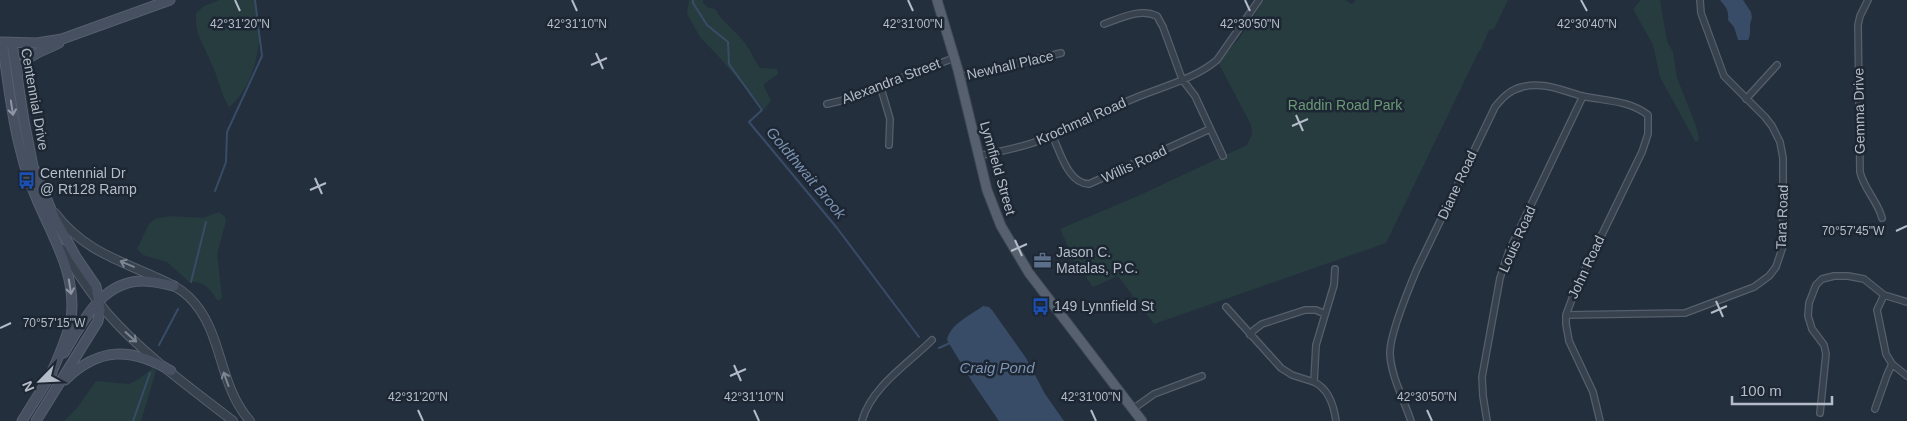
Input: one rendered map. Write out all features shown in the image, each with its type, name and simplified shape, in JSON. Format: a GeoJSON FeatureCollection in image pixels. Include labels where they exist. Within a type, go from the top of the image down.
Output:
{"type":"FeatureCollection","features":[{"type":"Feature","properties":{"kind":"main road"},"geometry":{"type":"LineString","coordinates":[[17,77],[21,64],[26,60],[80,34],[170,0]]}},
{"type":"Feature","properties":{"kind":"main road","name":"Lynnfield Street"},"geometry":{"type":"LineString","coordinates":[[937,0],[960,77],[978,156],[996,214],[1018,256],[1039,287],[1142,421]]}},
{"type":"Feature","properties":{"kind":"main road"},"geometry":{"type":"LineString","coordinates":[[1,42],[49,42],[80,34]]}},
{"type":"Feature","properties":{"kind":"main road","name":"Centennial Drive"},"geometry":{"type":"LineString","coordinates":[[1,42],[21,151],[38,203],[57,240]]}},
{"type":"Feature","properties":{"kind":"main road","name":"Centennial Drive"},"geometry":{"type":"LineString","coordinates":[[12,43],[29,150],[47,200]]}},
{"type":"Feature","properties":{"kind":"main road"},"geometry":{"type":"LineString","coordinates":[[36,421],[100,315],[96,286],[60,229],[47,200]]}},
{"type":"Feature","properties":{"kind":"main road"},"geometry":{"type":"LineString","coordinates":[[50,376],[63,348],[71,309],[69,281],[57,240]]}},
{"type":"Feature","properties":{"kind":"main road"},"geometry":{"type":"LineString","coordinates":[[22,421],[98,301],[108,292],[128,283],[145,281],[174,286]]}},
{"type":"Feature","properties":{"kind":"main road"},"geometry":{"type":"LineString","coordinates":[[52,393],[73,372],[91,361],[102,357],[124,354],[142,356],[171,371]]}},
{"type":"Feature","properties":{"kind":"street","name":"Krochmal Road"},"geometry":{"type":"LineString","coordinates":[[978,156],[1022,146],[1052,135],[1117,105],[1196,74],[1209,67],[1217,60],[1259,0]]}},
{"type":"Feature","properties":{"kind":"street","name":"Tara Road"},"geometry":{"type":"LineString","coordinates":[[1566,316],[1670,315],[1685,313],[1745,291],[1762,282],[1776,267],[1783,246],[1782,150],[1780,142],[1772,126],[1724,76],[1701,13],[1700,0]]}},
{"type":"Feature","properties":{"kind":"street","name":"Gemma Drive"},"geometry":{"type":"LineString","coordinates":[[1868,0],[1858,25],[1860,172],[1862,181],[1880,211],[1882,218]]}},
{"type":"Feature","properties":{"kind":"street"},"geometry":{"type":"LineString","coordinates":[[1104,24],[1136,13],[1148,12],[1157,16],[1163,26],[1182,79],[1195,96],[1223,156]]}},
{"type":"Feature","properties":{"kind":"street","name":"Newhall Place"},"geometry":{"type":"LineString","coordinates":[[960,77],[1061,53]]}},
{"type":"Feature","properties":{"kind":"street","name":"Alexandra Street"},"geometry":{"type":"LineString","coordinates":[[827,104],[840,101],[954,58]]}},
{"type":"Feature","properties":{"kind":"street"},"geometry":{"type":"LineString","coordinates":[[1746,100],[1777,65]]}},
{"type":"Feature","properties":{"kind":"street"},"geometry":{"type":"LineString","coordinates":[[880,85],[890,120],[889,145]]}},
{"type":"Feature","properties":{"kind":"street","name":"Diane Road"},"geometry":{"type":"LineString","coordinates":[[1411,421],[1391,362],[1390,354],[1393,338],[1417,269],[1490,116],[1502,98],[1508,92],[1524,86],[1547,86],[1583,96],[1624,103],[1642,110],[1648,116]]}},
{"type":"Feature","properties":{"kind":"street","name":"Louis Road"},"geometry":{"type":"LineString","coordinates":[[1487,421],[1482,396],[1482,377],[1500,278],[1509,251],[1583,96]]}},
{"type":"Feature","properties":{"kind":"street","name":"John Road"},"geometry":{"type":"LineString","coordinates":[[1600,421],[1593,392],[1569,341],[1566,316],[1576,288],[1642,152],[1648,134],[1648,116]]}},
{"type":"Feature","properties":{"kind":"street","name":"Willis Road"},"geometry":{"type":"LineString","coordinates":[[1052,135],[1073,176],[1080,183],[1089,184],[1210,129]]}},
{"type":"Feature","properties":{"kind":"street","name":"Centennial Drive"},"geometry":{"type":"LineString","coordinates":[[47,200],[64,225],[88,245],[174,286],[188,296],[204,316],[212,334],[232,395],[250,421]]}},
{"type":"Feature","properties":{"kind":"street","name":"Centennial Drive"},"geometry":{"type":"LineString","coordinates":[[57,240],[98,301],[124,331],[233,421]]}},
{"type":"Feature","properties":{"kind":"street"},"geometry":{"type":"LineString","coordinates":[[1314,382],[1316,345],[1334,284],[1335,270]]}},
{"type":"Feature","properties":{"kind":"street"},"geometry":{"type":"LineString","coordinates":[[1820,414],[1826,354],[1824,345],[1812,329],[1808,316],[1809,303],[1816,285],[1826,278],[1848,276],[1864,280],[1884,295],[1907,302]]}},
{"type":"Feature","properties":{"kind":"street"},"geometry":{"type":"LineString","coordinates":[[1884,295],[1877,310],[1886,354],[1892,364],[1907,376]]}},
{"type":"Feature","properties":{"kind":"street"},"geometry":{"type":"LineString","coordinates":[[1226,307],[1286,372],[1314,382],[1324,389],[1328,395],[1336,421]]}},
{"type":"Feature","properties":{"kind":"street"},"geometry":{"type":"LineString","coordinates":[[1250,335],[1262,324],[1305,310],[1316,310],[1325,314]]}},
{"type":"Feature","properties":{"kind":"street"},"geometry":{"type":"LineString","coordinates":[[862,421],[868,405],[876,393],[932,340]]}},
{"type":"Feature","properties":{"kind":"street"},"geometry":{"type":"LineString","coordinates":[[1875,409],[1886,375],[1892,364]]}},
{"type":"Feature","properties":{"kind":"street"},"geometry":{"type":"LineString","coordinates":[[1133,409],[1154,394],[1202,376]]}},
{"type":"Feature","properties":{"kind":"green space"},"geometry":{"type":"Polygon","coordinates":[[[220,0],[254,0],[258,13],[259,42],[252,72],[246,86],[229,107],[198,34],[196,24],[196,13],[204,6],[220,0]]]}},
{"type":"Feature","properties":{"kind":"green space"},"geometry":{"type":"Polygon","coordinates":[[[689,0],[703,0],[703,3],[709,8],[715,9],[745,43],[760,68],[777,69],[778,74],[764,84],[771,100],[764,110],[700,37],[687,14],[689,0]]]}},
{"type":"Feature","properties":{"kind":"green space","name":"Raddin Road Park"},"geometry":{"type":"Polygon","coordinates":[[[1264,0],[1345,0],[1352,4],[1356,0],[1508,0],[1494,29],[1489,30],[1386,243],[1154,324],[1118,276],[1093,287],[1076,264],[1060,229],[1140,195],[1247,145],[1252,134],[1251,125],[1218,62],[1239,39],[1264,0]]]}},
{"type":"Feature","properties":{"kind":"green space"},"geometry":{"type":"Polygon","coordinates":[[[1641,0],[1660,0],[1667,41],[1673,52],[1677,78],[1695,123],[1698,141],[1695,141],[1660,77],[1653,45],[1633,9],[1641,0]]]}},
{"type":"Feature","properties":{"kind":"green space"},"geometry":{"type":"Polygon","coordinates":[[[219,212],[225,217],[226,221],[217,254],[222,297],[220,300],[217,300],[203,284],[189,282],[167,262],[143,255],[137,249],[149,224],[155,219],[170,216],[203,218],[219,212]]]}},
{"type":"Feature","properties":{"kind":"green space"},"geometry":{"type":"Polygon","coordinates":[[[153,368],[156,371],[141,421],[64,421],[77,408],[96,381],[129,384],[153,368]]]}},
{"type":"Feature","properties":{"kind":"water"},"geometry":{"type":"Polygon","coordinates":[[[1720,0],[1743,0],[1751,12],[1752,18],[1748,40],[1738,40],[1734,27],[1728,20],[1727,9],[1720,0]]]}},
{"type":"Feature","properties":{"kind":"water","name":"Craig Pond"},"geometry":{"type":"Polygon","coordinates":[[[983,306],[989,307],[992,310],[1026,358],[1045,394],[1064,421],[999,421],[947,340],[952,329],[967,316],[983,306]]]}},
{"type":"Feature","properties":{"kind":"waterway"},"geometry":{"type":"LineString","coordinates":[[215,191],[226,162],[227,132],[262,56],[255,0]]}},
{"type":"Feature","properties":{"kind":"waterway","name":"Goldthwait Brook"},"geometry":{"type":"LineString","coordinates":[[693,0],[707,25],[728,42],[729,64],[762,110],[749,122],[837,228],[919,337]]}},
{"type":"Feature","properties":{"kind":"waterway"},"geometry":{"type":"LineString","coordinates":[[191,282],[206,222]]}},
{"type":"Feature","properties":{"kind":"waterway"},"geometry":{"type":"LineString","coordinates":[[159,345],[178,309]]}},
{"type":"Feature","properties":{"kind":"waterway","name":"Goldthwait Brook"},"geometry":{"type":"LineString","coordinates":[[939,348],[950,343]]}},
{"type":"Feature","properties":{"kind":"waterway"},"geometry":{"type":"LineString","coordinates":[[133,421],[150,373]]}},
{"type":"Feature","properties":{"kind":"place","name":"Centennial Dr @ Rt128 Ramp"},"geometry":{"type":"Point","coordinates":[26,181]}},
{"type":"Feature","properties":{"kind":"place","name":"Jason C. Matalas, P.C."},"geometry":{"type":"Point","coordinates":[1042,260]}},
{"type":"Feature","properties":{"kind":"place","name":"149 Lynnfield St"},"geometry":{"type":"Point","coordinates":[1040,306]}}]}
